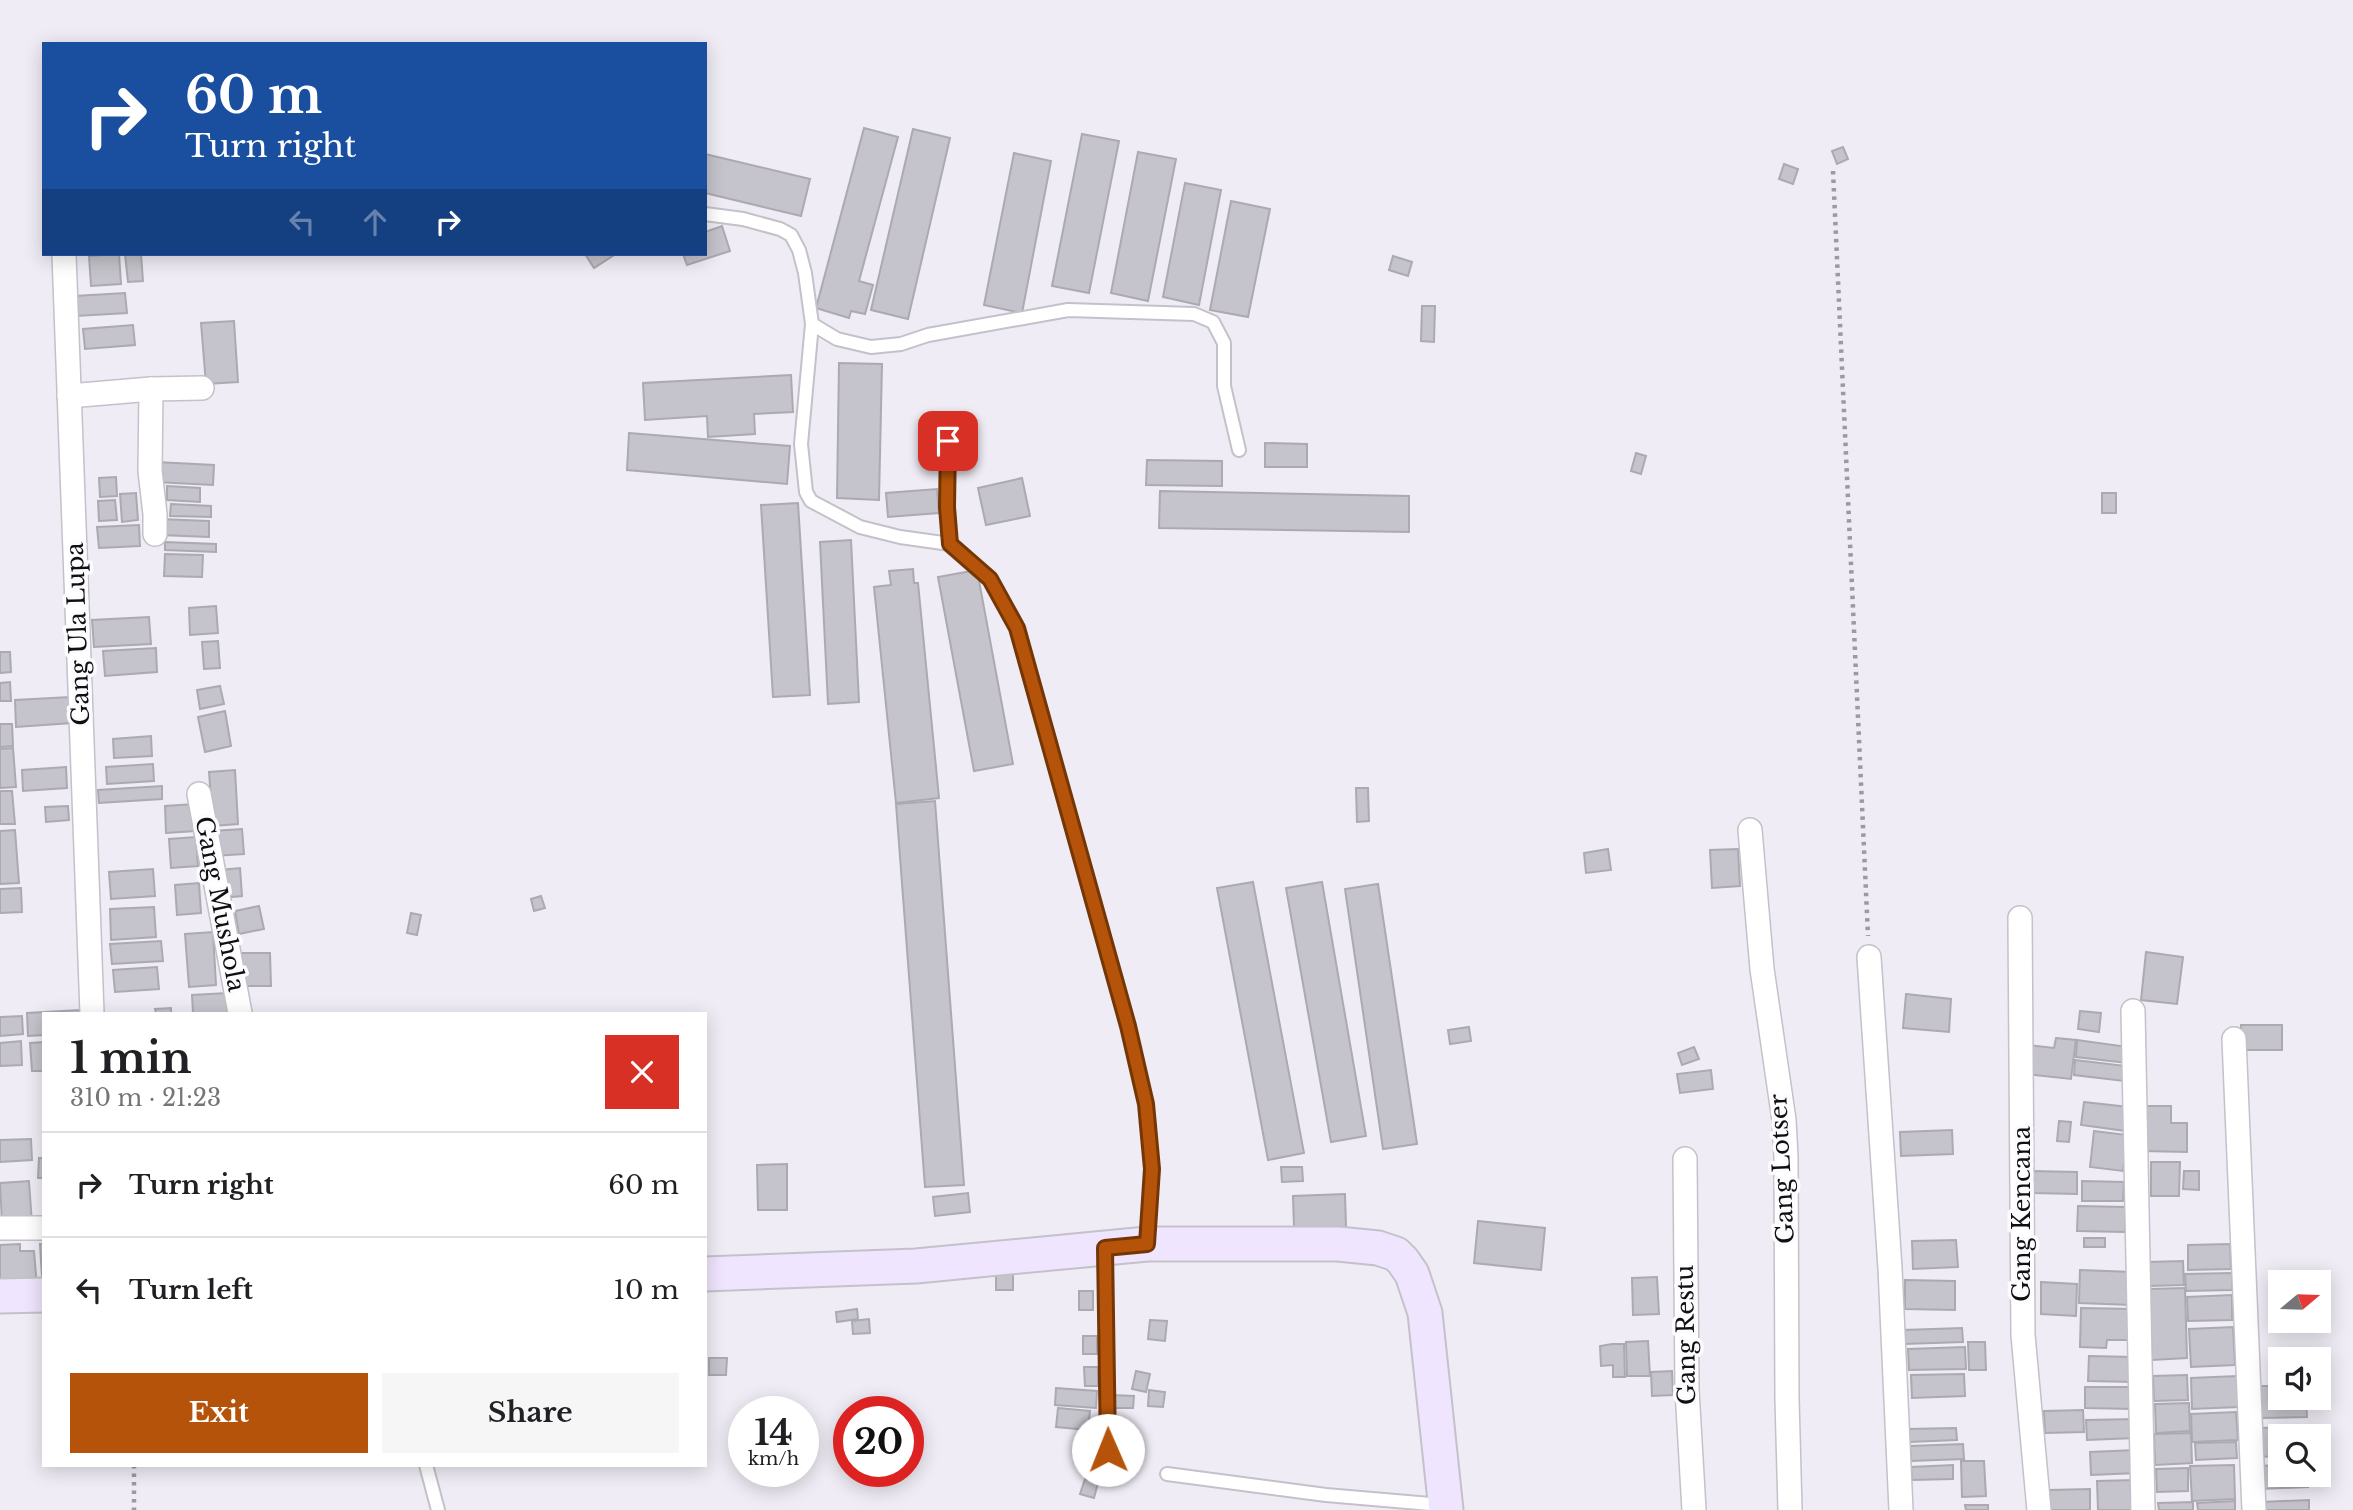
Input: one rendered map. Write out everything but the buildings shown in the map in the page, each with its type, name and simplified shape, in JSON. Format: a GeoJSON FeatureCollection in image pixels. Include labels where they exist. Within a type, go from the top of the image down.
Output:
{"type":"FeatureCollection","features":[{"type":"Feature","properties":{"kind":"main road"},"geometry":{"type":"LineString","coordinates":[[707,1274],[916,1266],[1147,1244],[1338,1244],[1378,1248],[1396,1254],[1404,1261],[1412,1275],[1425,1313],[1446,1508]]}},
{"type":"Feature","properties":{"kind":"main road"},"geometry":{"type":"LineString","coordinates":[[0,1296],[42,1295]]}},
{"type":"Feature","properties":{"kind":"street","name":"Gang Ula Lupa"},"geometry":{"type":"LineString","coordinates":[[64,256],[92,1012]]}},
{"type":"Feature","properties":{"kind":"street"},"geometry":{"type":"LineString","coordinates":[[69,396],[202,388]]}},
{"type":"Feature","properties":{"kind":"street"},"geometry":{"type":"LineString","coordinates":[[151,389],[150,471],[155,534]]}},
{"type":"Feature","properties":{"kind":"street","name":"Gang Mushola"},"geometry":{"type":"LineString","coordinates":[[199,794],[240,1012]]}},
{"type":"Feature","properties":{"kind":"street","name":"Gang Lotser"},"geometry":{"type":"LineString","coordinates":[[1750,830],[1762,969],[1786,1157],[1790,1510]]}},
{"type":"Feature","properties":{"kind":"street","name":"Gang Kencana"},"geometry":{"type":"LineString","coordinates":[[2020,918],[2023,1335],[2039,1510]]}},
{"type":"Feature","properties":{"kind":"street"},"geometry":{"type":"LineString","coordinates":[[1869,957],[1890,1268],[1902,1510]]}},
{"type":"Feature","properties":{"kind":"street"},"geometry":{"type":"LineString","coordinates":[[2133,1011],[2143,1510]]}},
{"type":"Feature","properties":{"kind":"street"},"geometry":{"type":"LineString","coordinates":[[2234,1038],[2254,1510]]}},
{"type":"Feature","properties":{"kind":"street","name":"Gang Restu"},"geometry":{"type":"LineString","coordinates":[[1685,1159],[1686,1377],[1694,1510]]}},
{"type":"Feature","properties":{"kind":"street"},"geometry":{"type":"LineString","coordinates":[[0,1228],[42,1228]]}},
{"type":"Feature","properties":{"kind":"lane"},"geometry":{"type":"LineString","coordinates":[[707,214],[765,223],[791,235],[799,250],[812,324],[801,444],[806,492],[811,501],[860,527],[900,537],[950,544],[990,579],[1017,628],[1128,1026],[1146,1104],[1152,1169],[1147,1244]]}},
{"type":"Feature","properties":{"kind":"lane"},"geometry":{"type":"LineString","coordinates":[[812,324],[837,339],[871,347],[901,344],[928,335],[1068,310],[1194,314],[1213,322],[1224,343],[1224,386],[1239,450]]}},
{"type":"Feature","properties":{"kind":"lane"},"geometry":{"type":"LineString","coordinates":[[948,441],[947,507],[950,544]]}},
{"type":"Feature","properties":{"kind":"lane"},"geometry":{"type":"LineString","coordinates":[[1105,1248],[1108,1450]]}},
{"type":"Feature","properties":{"kind":"lane"},"geometry":{"type":"LineString","coordinates":[[427,1467],[438,1510]]}},
{"type":"Feature","properties":{"kind":"lane"},"geometry":{"type":"LineString","coordinates":[[1167,1474],[1326,1496],[1446,1508]]}},
{"type":"Feature","properties":{"kind":"path"},"geometry":{"type":"LineString","coordinates":[[1833,171],[1869,957]]}},
{"type":"Feature","properties":{"kind":"path"},"geometry":{"type":"LineString","coordinates":[[134,1467],[134,1510]]}},
{"type":"Feature","properties":{"kind":"route"},"geometry":{"type":"LineString","coordinates":[[948,441],[947,507],[950,544],[990,579],[1017,628],[1128,1026],[1146,1104],[1152,1169],[1147,1244],[1105,1248],[1108,1450]]}}]}
